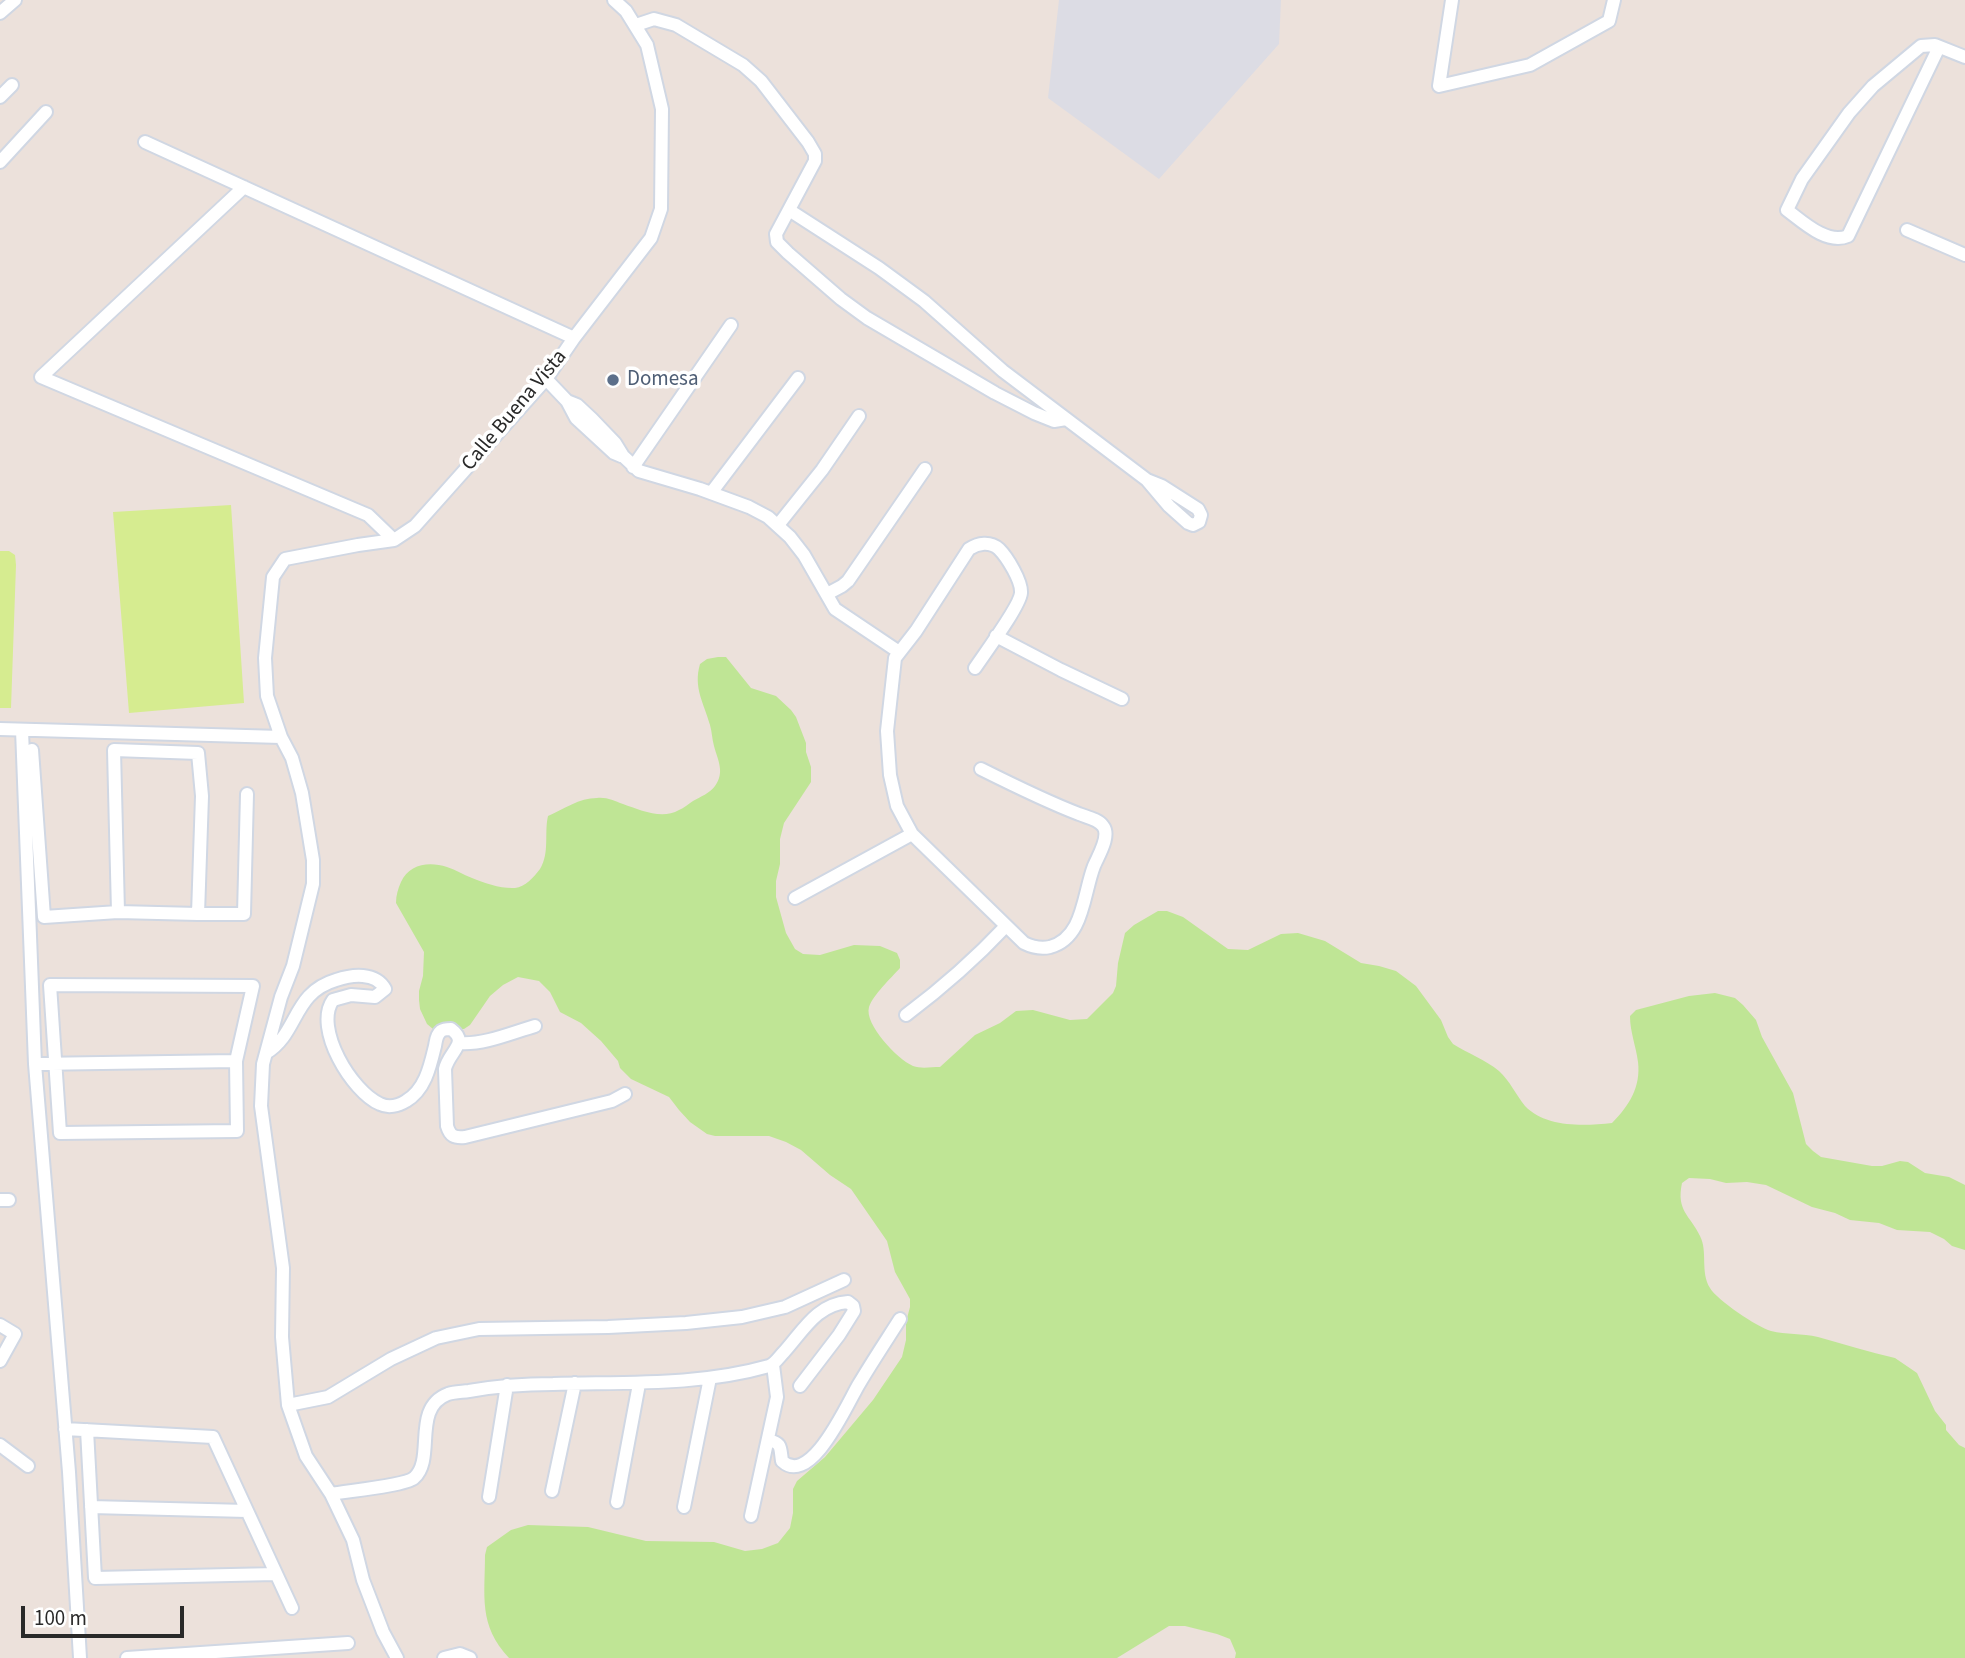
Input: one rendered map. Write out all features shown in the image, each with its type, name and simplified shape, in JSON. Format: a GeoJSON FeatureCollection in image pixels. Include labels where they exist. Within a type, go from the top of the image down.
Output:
{"type":"FeatureCollection","features":[{"type":"Feature","properties":{"kind":"street"},"geometry":{"type":"LineString","coordinates":[[0,13],[15,0]]}},
{"type":"Feature","properties":{"kind":"street","name":"Calle Buena Vista"},"geometry":{"type":"LineString","coordinates":[[398,1656],[383,1632],[363,1580],[353,1540],[331,1494],[306,1456],[288,1405],[282,1337],[283,1268],[261,1105],[263,1064],[281,998],[293,967],[313,884],[313,860],[302,793],[292,758],[281,737],[267,695],[265,658],[273,577],[285,559],[394,540],[415,526],[546,379],[650,238],[661,209],[662,109],[647,45],[626,11],[614,0]]}},
{"type":"Feature","properties":{"kind":"street"},"geometry":{"type":"LineString","coordinates":[[1452,0],[1440,86],[1530,65],[1609,21],[1614,0]]}},
{"type":"Feature","properties":{"kind":"street"},"geometry":{"type":"LineString","coordinates":[[636,25],[654,19],[676,25],[743,65],[761,81],[808,142],[816,156],[815,161],[776,234],[778,244],[848,304],[880,326],[995,393],[1054,421],[1066,419]]}},
{"type":"Feature","properties":{"kind":"street"},"geometry":{"type":"LineString","coordinates":[[1939,47],[1848,236],[1833,238],[1810,227],[1787,210],[1802,178],[1872,86],[1920,46],[1931,44],[1939,47],[1965,57]]}},
{"type":"Feature","properties":{"kind":"street"},"geometry":{"type":"LineString","coordinates":[[0,97],[12,85]]}},
{"type":"Feature","properties":{"kind":"street"},"geometry":{"type":"LineString","coordinates":[[0,163],[46,112]]}},
{"type":"Feature","properties":{"kind":"street"},"geometry":{"type":"LineString","coordinates":[[145,142],[574,338]]}},
{"type":"Feature","properties":{"kind":"street"},"geometry":{"type":"LineString","coordinates":[[244,187],[41,377],[368,515],[394,540]]}},
{"type":"Feature","properties":{"kind":"street"},"geometry":{"type":"LineString","coordinates":[[789,210],[879,268],[923,301],[1003,371],[1147,480]]}},
{"type":"Feature","properties":{"kind":"street"},"geometry":{"type":"LineString","coordinates":[[1907,230],[1965,255]]}},
{"type":"Feature","properties":{"kind":"street"},"geometry":{"type":"LineString","coordinates":[[633,467],[731,325]]}},
{"type":"Feature","properties":{"kind":"street"},"geometry":{"type":"LineString","coordinates":[[546,379],[567,401],[580,422],[614,453],[622,456],[639,471],[759,511],[778,525],[804,555],[840,613],[899,652]]}},
{"type":"Feature","properties":{"kind":"street"},"geometry":{"type":"LineString","coordinates":[[711,493],[798,379]]}},
{"type":"Feature","properties":{"kind":"street"},"geometry":{"type":"LineString","coordinates":[[778,525],[822,470],[859,416]]}},
{"type":"Feature","properties":{"kind":"street"},"geometry":{"type":"LineString","coordinates":[[827,594],[848,581],[925,469]]}},
{"type":"Feature","properties":{"kind":"street"},"geometry":{"type":"LineString","coordinates":[[975,668],[1018,602],[1022,590],[1018,578],[1001,551],[983,543],[969,549],[893,664],[887,749],[894,796],[912,834],[1024,943],[1036,948],[1057,944],[1070,935],[1077,924],[1106,832],[1104,826],[981,769]]}},
{"type":"Feature","properties":{"kind":"street"},"geometry":{"type":"LineString","coordinates":[[996,636],[1122,699]]}},
{"type":"Feature","properties":{"kind":"street"},"geometry":{"type":"LineString","coordinates":[[0,729],[281,737]]}},
{"type":"Feature","properties":{"kind":"street"},"geometry":{"type":"LineString","coordinates":[[22,730],[35,1064],[65,1429],[80,1658]]}},
{"type":"Feature","properties":{"kind":"street"},"geometry":{"type":"LineString","coordinates":[[114,732],[118,912]]}},
{"type":"Feature","properties":{"kind":"street"},"geometry":{"type":"LineString","coordinates":[[32,750],[44,916],[118,912],[244,914],[247,794]]}},
{"type":"Feature","properties":{"kind":"street"},"geometry":{"type":"LineString","coordinates":[[114,750],[198,753],[202,796],[198,914]]}},
{"type":"Feature","properties":{"kind":"street"},"geometry":{"type":"LineString","coordinates":[[795,898],[912,834]]}},
{"type":"Feature","properties":{"kind":"street"},"geometry":{"type":"LineString","coordinates":[[905,1015],[944,986],[1006,926]]}},
{"type":"Feature","properties":{"kind":"street"},"geometry":{"type":"LineString","coordinates":[[266,1053],[274,1048],[289,1029],[310,993],[322,984],[357,976],[377,980],[385,989],[375,997],[351,995],[333,1000],[327,1010],[327,1016],[332,1043],[338,1056],[353,1080],[376,1102],[389,1106],[398,1105],[416,1093],[429,1072],[438,1035],[441,1031],[451,1029],[458,1036],[459,1043],[447,1060],[445,1069],[447,1126],[449,1133],[458,1138],[612,1101],[625,1094]]}},
{"type":"Feature","properties":{"kind":"street"},"geometry":{"type":"LineString","coordinates":[[50,985],[253,986],[236,1061],[237,1131],[60,1133],[50,985]]}},
{"type":"Feature","properties":{"kind":"street"},"geometry":{"type":"LineString","coordinates":[[459,1043],[480,1042],[535,1026]]}},
{"type":"Feature","properties":{"kind":"street"},"geometry":{"type":"LineString","coordinates":[[35,1064],[236,1061]]}},
{"type":"Feature","properties":{"kind":"street"},"geometry":{"type":"LineString","coordinates":[[288,1405],[328,1397],[391,1359],[436,1338],[479,1329],[608,1327],[742,1317],[785,1307],[844,1280]]}},
{"type":"Feature","properties":{"kind":"street"},"geometry":{"type":"LineString","coordinates":[[331,1494],[415,1477],[421,1467],[428,1412],[448,1394],[507,1385],[639,1384],[710,1378],[773,1365],[821,1310],[848,1302],[854,1311],[800,1386]]}},
{"type":"Feature","properties":{"kind":"street"},"geometry":{"type":"LineString","coordinates":[[768,1440],[778,1442],[782,1461],[788,1466],[797,1466],[818,1452],[900,1319]]}},
{"type":"Feature","properties":{"kind":"street"},"geometry":{"type":"LineString","coordinates":[[0,1325],[15,1335],[0,1361]]}},
{"type":"Feature","properties":{"kind":"street"},"geometry":{"type":"LineString","coordinates":[[751,1516],[777,1397],[773,1365]]}},
{"type":"Feature","properties":{"kind":"street"},"geometry":{"type":"LineString","coordinates":[[684,1507],[710,1378]]}},
{"type":"Feature","properties":{"kind":"street"},"geometry":{"type":"LineString","coordinates":[[552,1491],[575,1383]]}},
{"type":"Feature","properties":{"kind":"street"},"geometry":{"type":"LineString","coordinates":[[617,1502],[639,1384]]}},
{"type":"Feature","properties":{"kind":"street"},"geometry":{"type":"LineString","coordinates":[[489,1497],[507,1385]]}},
{"type":"Feature","properties":{"kind":"street"},"geometry":{"type":"LineString","coordinates":[[65,1429],[213,1437],[292,1608]]}},
{"type":"Feature","properties":{"kind":"street"},"geometry":{"type":"LineString","coordinates":[[87,1430],[95,1578],[276,1574]]}},
{"type":"Feature","properties":{"kind":"street"},"geometry":{"type":"LineString","coordinates":[[0,1445],[28,1466]]}},
{"type":"Feature","properties":{"kind":"street"},"geometry":{"type":"LineString","coordinates":[[91,1507],[247,1511]]}},
{"type":"Feature","properties":{"kind":"street"},"geometry":{"type":"LineString","coordinates":[[127,1658],[348,1643]]}},
{"type":"Feature","properties":{"kind":"street"},"geometry":{"type":"LineString","coordinates":[[444,1658],[460,1654],[470,1658]]}},
{"type":"Feature","properties":{"kind":"shaded area"},"geometry":{"type":"Polygon","coordinates":[[[1059,0],[1281,0],[1279,44],[1159,179],[1048,98],[1059,0]]]}},
{"type":"Feature","properties":{"kind":"green space"},"geometry":{"type":"Polygon","coordinates":[[[231,505],[244,703],[129,713],[113,512],[231,505]]]}},
{"type":"Feature","properties":{"kind":"green space"},"geometry":{"type":"Polygon","coordinates":[[[0,551],[9,551],[15,555],[16,565],[11,708],[0,708],[0,551]]]}},
{"type":"Feature","properties":{"kind":"green space"},"geometry":{"type":"Polygon","coordinates":[[[726,657],[751,688],[776,696],[791,710],[806,743],[811,782],[784,823],[780,839],[776,897],[786,933],[795,949],[803,954],[820,955],[854,945],[880,946],[897,953],[900,968],[874,997],[869,1014],[883,1040],[913,1066],[940,1067],[975,1035],[1000,1023],[1016,1011],[1033,1010],[1070,1020],[1087,1019],[1113,993],[1125,933],[1158,911],[1167,911],[1183,917],[1228,949],[1248,950],[1281,934],[1298,933],[1325,941],[1361,963],[1396,971],[1416,986],[1441,1020],[1453,1044],[1499,1071],[1525,1106],[1534,1113],[1566,1124],[1612,1123],[1624,1110],[1638,1080],[1638,1062],[1630,1016],[1636,1010],[1689,996],[1715,993],[1735,998],[1756,1020],[1762,1037],[1793,1093],[1806,1144],[1813,1151],[1821,1157],[1872,1166],[1908,1162],[1925,1173],[1949,1177],[1965,1185],[1965,1250],[1952,1246],[1930,1232],[1897,1230],[1879,1223],[1850,1220],[1812,1207],[1766,1185],[1689,1178],[1682,1183],[1681,1200],[1682,1207],[1702,1242],[1705,1275],[1714,1293],[1747,1319],[1771,1331],[1818,1337],[1895,1358],[1917,1373],[1935,1411],[1946,1425],[1946,1430],[1965,1448],[1965,1658],[1235,1658],[1236,1653],[1230,1639],[1185,1626],[1169,1626],[1117,1658],[509,1658],[492,1634],[485,1610],[487,1547],[511,1530],[528,1525],[588,1527],[646,1541],[714,1542],[745,1551],[778,1543],[790,1528],[793,1489],[797,1481],[825,1457],[873,1400],[902,1357],[906,1340],[910,1299],[895,1272],[887,1241],[851,1189],[801,1150],[769,1136],[707,1134],[690,1122],[669,1097],[631,1079],[601,1041],[581,1023],[560,1012],[550,992],[539,981],[518,977],[503,985],[490,996],[470,1025],[464,1029],[433,1029],[427,1024],[420,1009],[419,991],[424,952],[396,903],[401,882],[409,871],[433,864],[493,885],[519,887],[532,878],[543,863],[548,816],[590,798],[610,800],[658,814],[672,813],[708,793],[718,781],[720,771],[700,695],[698,673],[700,664],[707,659],[726,657]]]}},
{"type":"Feature","properties":{"kind":"place","name":"Domesa"},"geometry":{"type":"Point","coordinates":[613,380]}}]}
